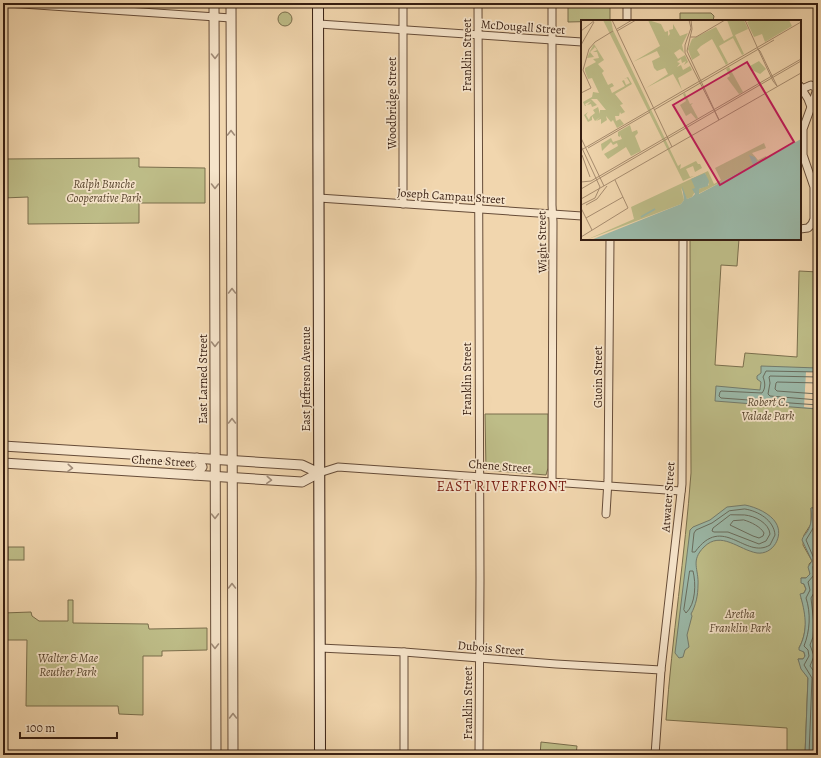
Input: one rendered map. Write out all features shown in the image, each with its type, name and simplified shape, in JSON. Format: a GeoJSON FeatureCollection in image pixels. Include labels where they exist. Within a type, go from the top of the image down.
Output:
{"type":"FeatureCollection","features":[{"type":"Feature","properties":{"kind":"main road","name":"East Jefferson Avenue"},"geometry":{"type":"LineString","coordinates":[[318,3],[320,755]]}},
{"type":"Feature","properties":{"kind":"street"},"geometry":{"type":"LineString","coordinates":[[7,3],[231,18]]}},
{"type":"Feature","properties":{"kind":"street","name":"East Larned Street"},"geometry":{"type":"LineString","coordinates":[[214,3],[216,755]]}},
{"type":"Feature","properties":{"kind":"street"},"geometry":{"type":"LineString","coordinates":[[218,3],[230,3],[231,18],[233,755]]}},
{"type":"Feature","properties":{"kind":"street","name":"Woodbridge Street"},"geometry":{"type":"LineString","coordinates":[[403,3],[403,204]]}},
{"type":"Feature","properties":{"kind":"street","name":"Franklin Street"},"geometry":{"type":"LineString","coordinates":[[478,3],[480,579],[479,755]]}},
{"type":"Feature","properties":{"kind":"street","name":"Wight Street"},"geometry":{"type":"LineString","coordinates":[[552,3],[552,482]]}},
{"type":"Feature","properties":{"kind":"street"},"geometry":{"type":"LineString","coordinates":[[627,3],[627,20]]}},
{"type":"Feature","properties":{"kind":"street","name":"McDougall Street"},"geometry":{"type":"LineString","coordinates":[[319,24],[581,42]]}},
{"type":"Feature","properties":{"kind":"street"},"geometry":{"type":"LineString","coordinates":[[214,37],[224,32],[231,38]]}},
{"type":"Feature","properties":{"kind":"street"},"geometry":{"type":"LineString","coordinates":[[801,230],[808,228],[814,219],[814,187],[802,152],[803,129],[811,107],[816,92],[816,88],[809,85],[801,87],[811,107]]}},
{"type":"Feature","properties":{"kind":"street"},"geometry":{"type":"LineString","coordinates":[[214,149],[232,149]]}},
{"type":"Feature","properties":{"kind":"street","name":"Joseph Campau Street"},"geometry":{"type":"LineString","coordinates":[[319,198],[581,216]]}},
{"type":"Feature","properties":{"kind":"street","name":"Guoin Street"},"geometry":{"type":"LineString","coordinates":[[606,514],[608,486],[610,240]]}},
{"type":"Feature","properties":{"kind":"street","name":"Atwater Street"},"geometry":{"type":"LineString","coordinates":[[655,755],[661,670],[681,491],[683,240]]}},
{"type":"Feature","properties":{"kind":"street"},"geometry":{"type":"LineString","coordinates":[[215,268],[232,268]]}},
{"type":"Feature","properties":{"kind":"street"},"geometry":{"type":"LineString","coordinates":[[215,443],[223,447],[232,445]]}},
{"type":"Feature","properties":{"kind":"street","name":"Chene Street"},"geometry":{"type":"LineString","coordinates":[[3,446],[302,465],[319,474]]}},
{"type":"Feature","properties":{"kind":"street"},"geometry":{"type":"LineString","coordinates":[[43,449],[43,466]]}},
{"type":"Feature","properties":{"kind":"street"},"geometry":{"type":"LineString","coordinates":[[123,471],[124,454]]}},
{"type":"Feature","properties":{"kind":"street"},"geometry":{"type":"LineString","coordinates":[[195,475],[202,467],[197,458]]}},
{"type":"Feature","properties":{"kind":"street"},"geometry":{"type":"LineString","coordinates":[[251,479],[247,470],[253,462]]}},
{"type":"Feature","properties":{"kind":"street","name":"Chene Street"},"geometry":{"type":"LineString","coordinates":[[3,463],[291,482],[302,482],[338,467],[681,491]]}},
{"type":"Feature","properties":{"kind":"street"},"geometry":{"type":"LineString","coordinates":[[291,482],[297,473],[296,469],[292,465]]}},
{"type":"Feature","properties":{"kind":"street"},"geometry":{"type":"LineString","coordinates":[[215,497],[224,492],[228,493],[232,497]]}},
{"type":"Feature","properties":{"kind":"street","name":"Dubois Street"},"geometry":{"type":"LineString","coordinates":[[320,648],[404,652],[556,664],[661,670]]}},
{"type":"Feature","properties":{"kind":"street"},"geometry":{"type":"LineString","coordinates":[[404,652],[404,755]]}},
{"type":"Feature","properties":{"kind":"street"},"geometry":{"type":"LineString","coordinates":[[216,700],[233,700]]}},
{"type":"Feature","properties":{"kind":"green space"},"geometry":{"type":"Polygon","coordinates":[[[568,3],[610,3],[610,20],[581,20],[581,22],[568,22],[568,3]]]}},
{"type":"Feature","properties":{"kind":"green space"},"geometry":{"type":"Polygon","coordinates":[[[282,12],[288,12],[292,16],[292,22],[288,26],[282,26],[278,22],[278,16],[282,12]]]}},
{"type":"Feature","properties":{"kind":"green space"},"geometry":{"type":"Polygon","coordinates":[[[680,13],[711,13],[714,16],[713,20],[680,20],[680,13]]]}},
{"type":"Feature","properties":{"kind":"green space","name":"Ralph Bunche Cooperative Park"},"geometry":{"type":"Polygon","coordinates":[[[139,158],[139,167],[205,168],[205,203],[139,203],[139,223],[28,224],[28,197],[3,198],[3,159],[139,158]]]}},
{"type":"Feature","properties":{"kind":"green space","name":"Aretha Franklin Park"},"geometry":{"type":"Polygon","coordinates":[[[690,240],[739,240],[737,266],[721,265],[715,365],[743,367],[745,353],[797,357],[799,271],[818,272],[817,409],[814,508],[811,508],[811,524],[804,535],[803,545],[812,561],[809,564],[810,574],[806,578],[801,578],[806,589],[801,598],[805,610],[806,623],[804,636],[799,648],[805,655],[804,659],[798,659],[808,678],[805,755],[787,755],[787,728],[666,720],[691,473],[690,240]]]}},
{"type":"Feature","properties":{"kind":"green space"},"geometry":{"type":"Polygon","coordinates":[[[485,414],[548,414],[548,468],[546,475],[486,470],[485,414]]]}},
{"type":"Feature","properties":{"kind":"green space"},"geometry":{"type":"Polygon","coordinates":[[[8,547],[24,547],[24,560],[8,560],[8,547]]]}},
{"type":"Feature","properties":{"kind":"green space","name":"Walter & Mae Reuther Park"},"geometry":{"type":"Polygon","coordinates":[[[68,600],[73,600],[73,623],[148,624],[149,629],[207,628],[207,650],[162,651],[162,656],[143,656],[143,715],[119,714],[118,706],[26,706],[27,640],[7,640],[7,636],[3,636],[3,613],[31,612],[32,616],[39,621],[68,621],[68,600]]]}},
{"type":"Feature","properties":{"kind":"green space"},"geometry":{"type":"Polygon","coordinates":[[[541,742],[577,746],[576,755],[540,755],[541,742]]]}},
{"type":"Feature","properties":{"kind":"water"},"geometry":{"type":"Polygon","coordinates":[[[761,366],[818,368],[818,755],[805,755],[808,678],[801,669],[798,659],[803,659],[805,656],[804,652],[799,650],[805,628],[805,614],[800,594],[804,593],[806,589],[804,584],[801,583],[801,578],[806,578],[810,574],[808,567],[812,561],[802,540],[811,523],[811,508],[814,508],[817,409],[715,401],[716,386],[760,390],[761,382],[757,379],[757,376],[761,373],[761,366]]]}},
{"type":"Feature","properties":{"kind":"water"},"geometry":{"type":"Polygon","coordinates":[[[745,505],[763,511],[774,520],[779,533],[776,544],[768,551],[763,553],[757,553],[730,542],[717,540],[710,542],[704,547],[696,561],[698,589],[687,635],[689,647],[685,650],[683,657],[679,658],[675,653],[690,530],[693,527],[710,520],[727,507],[745,505]]]}},
{"type":"Feature","properties":{"kind":"pier"},"geometry":{"type":"Polygon","coordinates":[[[806,372],[816,372],[814,408],[804,407],[806,372]]]}},
{"type":"Feature","properties":{"kind":"district","name":"EAST RIVERFRONT"},"geometry":{"type":"Point","coordinates":[502,486]}},
{"type":"Feature","properties":{"kind":"park label","name":"Robert C. Valade Park"},"geometry":{"type":"Point","coordinates":[768,409]}}]}
